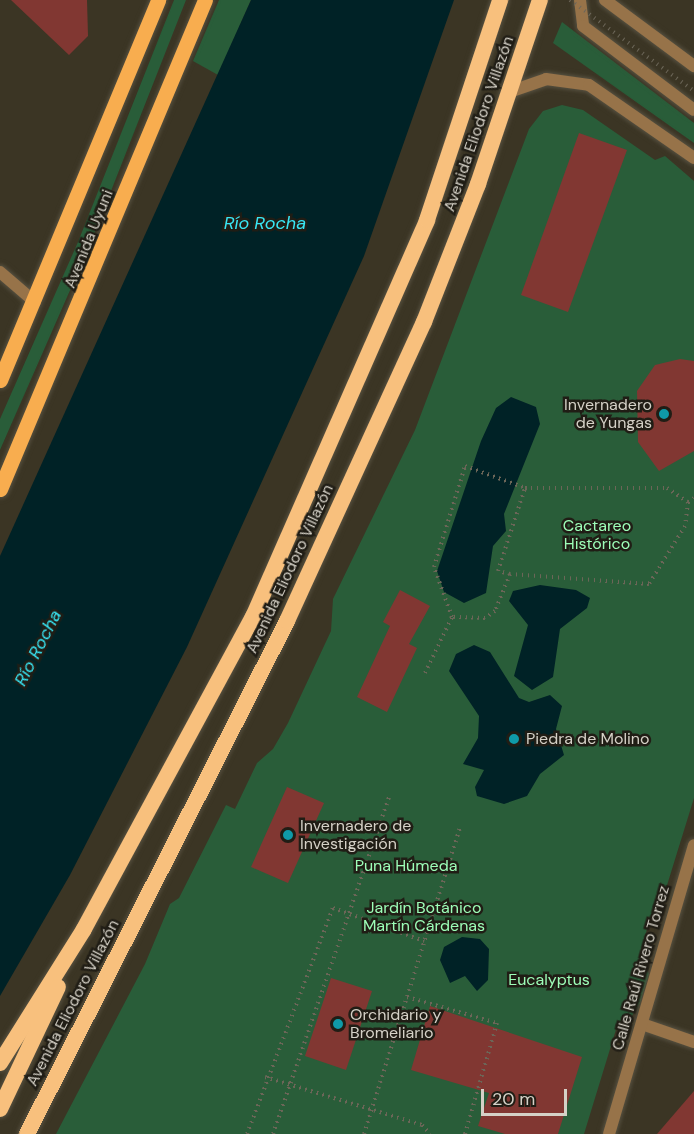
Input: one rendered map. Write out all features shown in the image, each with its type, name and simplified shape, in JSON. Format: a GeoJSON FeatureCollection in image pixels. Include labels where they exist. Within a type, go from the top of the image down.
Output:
{"type":"FeatureCollection","features":[{"type":"Feature","properties":{"kind":"highway","name":"Avenida Eliodoro Villazón"},"geometry":{"type":"LineString","coordinates":[[84,929],[253,617],[388,314],[427,220],[500,0]]}},
{"type":"Feature","properties":{"kind":"highway","name":"Avenida Eliodoro Villazón"},"geometry":{"type":"LineString","coordinates":[[27,1134],[287,621],[424,322],[512,91],[540,0]]}},
{"type":"Feature","properties":{"kind":"highway"},"geometry":{"type":"LineString","coordinates":[[0,1063],[84,929]]}},
{"type":"Feature","properties":{"kind":"highway"},"geometry":{"type":"LineString","coordinates":[[0,1109],[84,929]]}},
{"type":"Feature","properties":{"kind":"highway"},"geometry":{"type":"LineString","coordinates":[[17,1134],[60,1068]]}},
{"type":"Feature","properties":{"kind":"main road","name":"Avenida Uyuni"},"geometry":{"type":"LineString","coordinates":[[0,380],[158,0]]}},
{"type":"Feature","properties":{"kind":"main road","name":"Avenida Uyuni"},"geometry":{"type":"LineString","coordinates":[[0,489],[205,0]]}},
{"type":"Feature","properties":{"kind":"street"},"geometry":{"type":"LineString","coordinates":[[580,0],[583,26],[694,110]]}},
{"type":"Feature","properties":{"kind":"street"},"geometry":{"type":"LineString","coordinates":[[605,0],[694,66]]}},
{"type":"Feature","properties":{"kind":"street"},"geometry":{"type":"LineString","coordinates":[[512,91],[546,79],[589,85],[694,158]]}},
{"type":"Feature","properties":{"kind":"street"},"geometry":{"type":"LineString","coordinates":[[0,272],[34,302]]}},
{"type":"Feature","properties":{"kind":"street","name":"Calle Raúl Rivero Torrez"},"geometry":{"type":"LineString","coordinates":[[609,1134],[694,845]]}},
{"type":"Feature","properties":{"kind":"street"},"geometry":{"type":"LineString","coordinates":[[642,1024],[694,1042]]}},
{"type":"Feature","properties":{"kind":"path"},"geometry":{"type":"LineString","coordinates":[[570,0],[694,91]]}},
{"type":"Feature","properties":{"kind":"path"},"geometry":{"type":"LineString","coordinates":[[425,673],[452,617],[434,567],[465,466],[525,488],[667,488],[688,502]]}},
{"type":"Feature","properties":{"kind":"path"},"geometry":{"type":"LineString","coordinates":[[525,488],[498,571],[510,574],[649,584],[686,526],[688,502]]}},
{"type":"Feature","properties":{"kind":"path"},"geometry":{"type":"LineString","coordinates":[[688,502],[694,498]]}},
{"type":"Feature","properties":{"kind":"path"},"geometry":{"type":"LineString","coordinates":[[452,617],[485,618],[495,611],[510,574]]}},
{"type":"Feature","properties":{"kind":"path"},"geometry":{"type":"LineString","coordinates":[[273,1134],[390,795]]}},
{"type":"Feature","properties":{"kind":"path"},"geometry":{"type":"LineString","coordinates":[[364,1134],[460,828]]}},
{"type":"Feature","properties":{"kind":"path"},"geometry":{"type":"LineString","coordinates":[[247,1134],[265,1077],[333,908],[424,941]]}},
{"type":"Feature","properties":{"kind":"path"},"geometry":{"type":"LineString","coordinates":[[407,997],[497,1023],[465,1134]]}},
{"type":"Feature","properties":{"kind":"path"},"geometry":{"type":"LineString","coordinates":[[265,1077],[422,1125],[430,1134]]}},
{"type":"Feature","properties":{"kind":"green space"},"geometry":{"type":"Polygon","coordinates":[[[174,0],[186,0],[89,247],[0,450],[0,419],[78,242],[174,0]]]}},
{"type":"Feature","properties":{"kind":"green space"},"geometry":{"type":"Polygon","coordinates":[[[219,0],[251,0],[218,75],[193,61],[219,0]]]}},
{"type":"Feature","properties":{"kind":"green space"},"geometry":{"type":"Polygon","coordinates":[[[562,22],[694,123],[694,143],[553,43],[562,22]]]}},
{"type":"Feature","properties":{"kind":"green space","name":"Jardín Botánico Martín Cárdenas"},"geometry":{"type":"Polygon","coordinates":[[[562,105],[583,110],[655,160],[665,156],[694,181],[694,798],[655,924],[648,926],[639,956],[649,974],[640,1003],[628,1022],[618,1023],[584,1134],[56,1134],[145,964],[170,904],[179,898],[226,805],[235,809],[257,763],[273,749],[288,723],[331,631],[333,599],[415,430],[529,129],[543,111],[562,105]]]}},
{"type":"Feature","properties":{"kind":"water","name":"Río Rocha"},"geometry":{"type":"Polygon","coordinates":[[[251,0],[454,0],[364,256],[187,647],[70,875],[0,996],[0,556],[251,0]]]}},
{"type":"Feature","properties":{"kind":"water"},"geometry":{"type":"Polygon","coordinates":[[[511,397],[536,407],[540,424],[504,514],[506,531],[493,546],[486,593],[464,603],[444,592],[437,571],[481,441],[496,408],[511,397]]]}},
{"type":"Feature","properties":{"kind":"water"},"geometry":{"type":"Polygon","coordinates":[[[540,585],[576,590],[590,598],[587,608],[560,629],[553,677],[532,690],[514,676],[528,625],[509,601],[513,591],[540,585]]]}},
{"type":"Feature","properties":{"kind":"water"},"geometry":{"type":"Polygon","coordinates":[[[474,645],[490,652],[519,698],[529,702],[550,695],[562,706],[556,729],[564,755],[540,774],[527,796],[504,804],[477,796],[475,787],[484,770],[463,764],[478,738],[479,716],[449,671],[456,654],[474,645]]]}},
{"type":"Feature","properties":{"kind":"water"},"geometry":{"type":"Polygon","coordinates":[[[462,937],[480,939],[489,949],[488,980],[477,991],[465,976],[450,983],[440,960],[444,947],[462,937]]]}},
{"type":"Feature","properties":{"kind":"building"},"geometry":{"type":"Polygon","coordinates":[[[11,0],[87,0],[88,36],[69,55],[11,0]]]}},
{"type":"Feature","properties":{"kind":"building"},"geometry":{"type":"Polygon","coordinates":[[[579,133],[627,150],[568,312],[521,295],[579,133]]]}},
{"type":"Feature","properties":{"kind":"building","name":"Invernadero de Yungas"},"geometry":{"type":"Polygon","coordinates":[[[680,359],[694,361],[694,451],[659,471],[638,442],[637,391],[655,365],[680,359]]]}},
{"type":"Feature","properties":{"kind":"building"},"geometry":{"type":"Polygon","coordinates":[[[400,590],[430,606],[409,644],[417,648],[387,712],[357,697],[390,626],[383,622],[400,590]]]}},
{"type":"Feature","properties":{"kind":"building","name":"Invernadero de Investigación"},"geometry":{"type":"Polygon","coordinates":[[[287,787],[324,803],[288,883],[251,867],[287,787]]]}},
{"type":"Feature","properties":{"kind":"building","name":"Orchidario y Bromeliario"},"geometry":{"type":"Polygon","coordinates":[[[331,978],[372,991],[346,1070],[305,1056],[331,978]]]}},
{"type":"Feature","properties":{"kind":"building"},"geometry":{"type":"Polygon","coordinates":[[[430,1006],[582,1057],[558,1134],[505,1134],[478,1126],[489,1093],[411,1070],[430,1006]]]}},
{"type":"Feature","properties":{"kind":"building"},"geometry":{"type":"Polygon","coordinates":[[[694,1091],[694,1134],[657,1134],[694,1091]]]}},
{"type":"Feature","properties":{"kind":"place","name":"Invernadero de Yungas"},"geometry":{"type":"Point","coordinates":[664,414]}},
{"type":"Feature","properties":{"kind":"place","name":"Piedra de Molino"},"geometry":{"type":"Point","coordinates":[514,739]}},
{"type":"Feature","properties":{"kind":"place","name":"Invernadero de Investigación"},"geometry":{"type":"Point","coordinates":[288,835]}},
{"type":"Feature","properties":{"kind":"place","name":"Orchidario y Bromeliario"},"geometry":{"type":"Point","coordinates":[338,1024]}},
{"type":"Feature","properties":{"kind":"park label","name":"Cactareo Histórico"},"geometry":{"type":"Point","coordinates":[597,535]}},
{"type":"Feature","properties":{"kind":"park label","name":"Puna Húmeda"},"geometry":{"type":"Point","coordinates":[406,866]}},
{"type":"Feature","properties":{"kind":"park label","name":"Eucalyptus"},"geometry":{"type":"Point","coordinates":[549,980]}}]}
